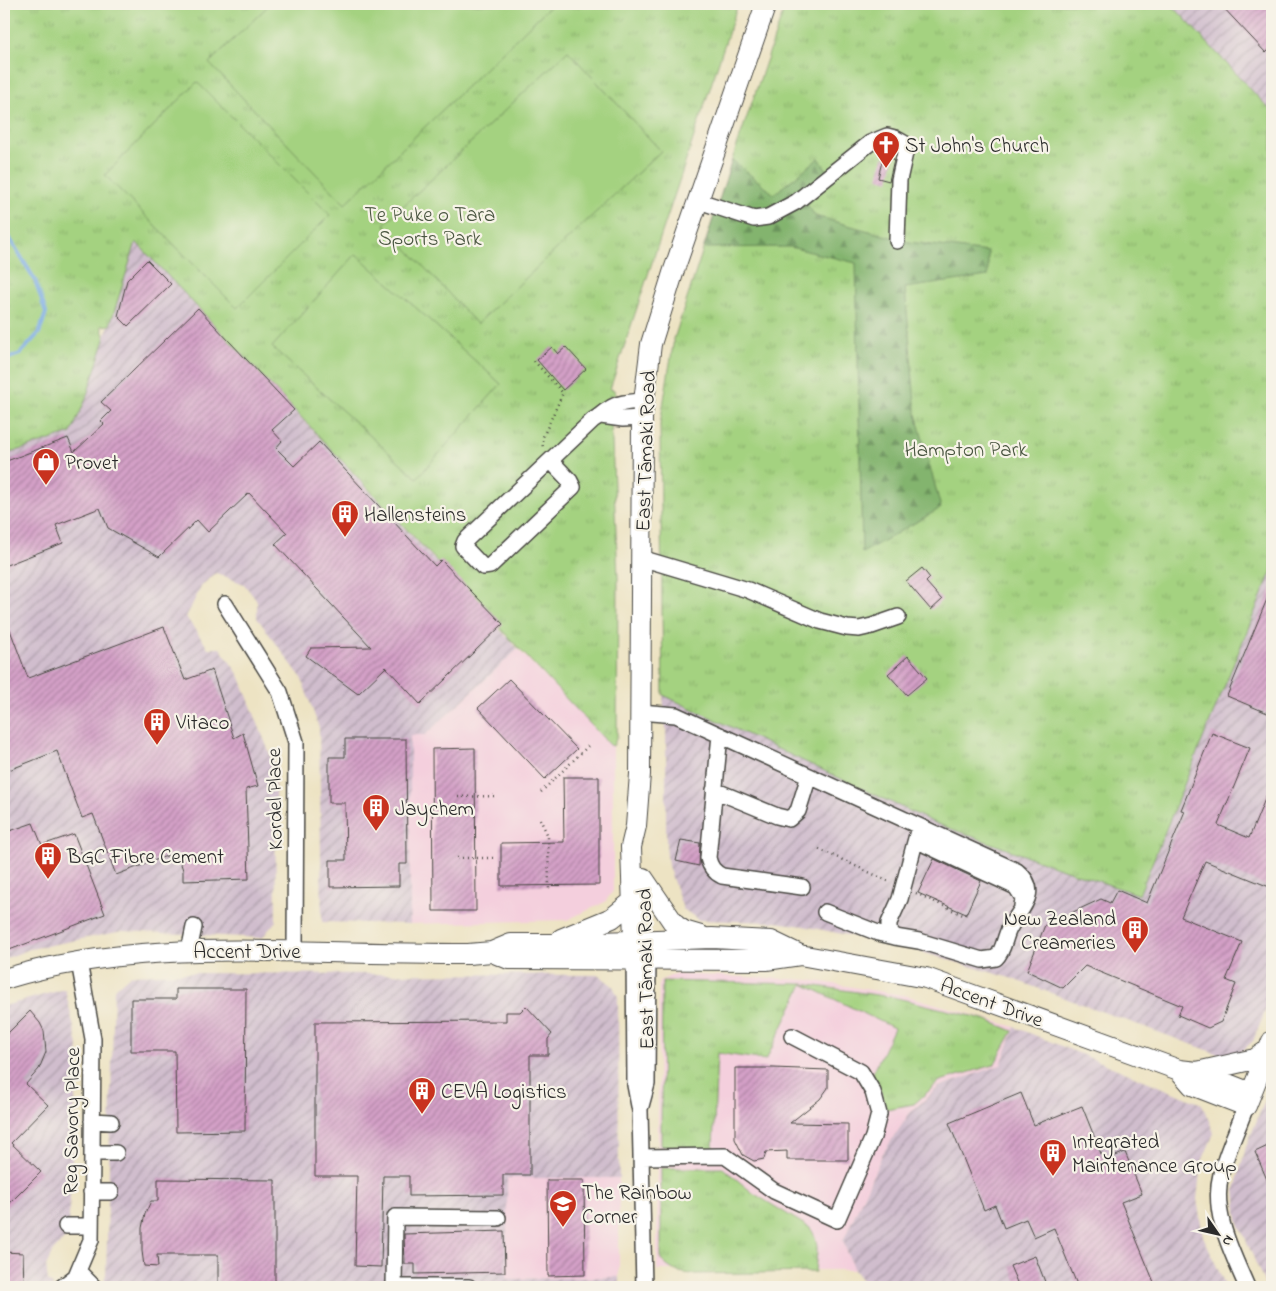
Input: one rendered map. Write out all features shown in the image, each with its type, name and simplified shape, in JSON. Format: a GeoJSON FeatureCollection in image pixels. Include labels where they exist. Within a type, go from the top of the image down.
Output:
{"type":"FeatureCollection","features":[{"type":"Feature","properties":{"kind":"main road","name":"East Tāmaki Road"},"geometry":{"type":"LineString","coordinates":[[641,950],[632,901],[631,847],[636,826],[640,774],[643,410],[651,344],[674,270],[766,4]]}},
{"type":"Feature","properties":{"kind":"main road","name":"East Tāmaki Road"},"geometry":{"type":"LineString","coordinates":[[636,826],[642,848],[641,950]]}},
{"type":"Feature","properties":{"kind":"main road"},"geometry":{"type":"LineString","coordinates":[[643,878],[675,924],[684,931],[712,938]]}},
{"type":"Feature","properties":{"kind":"main road"},"geometry":{"type":"LineString","coordinates":[[547,944],[612,918],[632,901]]}},
{"type":"Feature","properties":{"kind":"main road","name":"Accent Drive"},"geometry":{"type":"LineString","coordinates":[[492,952],[509,959],[641,950],[712,938],[771,941],[800,956]]}},
{"type":"Feature","properties":{"kind":"main road","name":"Accent Drive"},"geometry":{"type":"LineString","coordinates":[[4,979],[25,972],[79,962],[122,956],[189,951],[468,954],[492,952],[511,944],[547,944],[766,960],[800,956],[926,978],[1188,1071],[1248,1099]]}},
{"type":"Feature","properties":{"kind":"main road"},"geometry":{"type":"LineString","coordinates":[[1188,1071],[1255,1059],[1270,1045]]}},
{"type":"Feature","properties":{"kind":"main road"},"geometry":{"type":"LineString","coordinates":[[1248,1099],[1270,1045]]}},
{"type":"Feature","properties":{"kind":"street"},"geometry":{"type":"LineString","coordinates":[[699,201],[754,218],[768,218],[796,202],[870,143],[887,136],[904,143],[905,153],[899,180],[897,241]]}},
{"type":"Feature","properties":{"kind":"street"},"geometry":{"type":"LineString","coordinates":[[551,461],[570,481],[573,487],[490,566],[483,567],[465,548],[464,543],[593,420],[601,416],[608,409],[620,404],[643,410]]}},
{"type":"Feature","properties":{"kind":"street"},"geometry":{"type":"LineString","coordinates":[[641,558],[748,590],[820,621],[841,627],[866,628],[898,617]]}},
{"type":"Feature","properties":{"kind":"street","name":"Kordel Place"},"geometry":{"type":"LineString","coordinates":[[225,604],[280,692],[296,742],[296,951]]}},
{"type":"Feature","properties":{"kind":"street"},"geometry":{"type":"LineString","coordinates":[[640,712],[676,715],[810,776],[1021,875],[1025,879],[1029,890],[1027,901],[1014,918],[1001,952],[992,960],[982,960],[919,941],[878,933],[825,912]]}},
{"type":"Feature","properties":{"kind":"street"},"geometry":{"type":"LineString","coordinates":[[720,735],[708,858],[713,870],[722,876],[802,887]]}},
{"type":"Feature","properties":{"kind":"street"},"geometry":{"type":"LineString","coordinates":[[714,790],[777,816],[789,818],[798,811],[810,776]]}},
{"type":"Feature","properties":{"kind":"street"},"geometry":{"type":"LineString","coordinates":[[895,936],[889,930],[889,924],[900,899],[919,827]]}},
{"type":"Feature","properties":{"kind":"street"},"geometry":{"type":"LineString","coordinates":[[189,951],[194,927]]}},
{"type":"Feature","properties":{"kind":"street","name":"East Tāmaki Road"},"geometry":{"type":"LineString","coordinates":[[641,950],[647,1084],[640,1111],[644,1287]]}},
{"type":"Feature","properties":{"kind":"street","name":"Reg Savory Place"},"geometry":{"type":"LineString","coordinates":[[76,1276],[91,1240],[94,1039],[79,962]]}},
{"type":"Feature","properties":{"kind":"street"},"geometry":{"type":"LineString","coordinates":[[641,1157],[725,1156],[774,1191],[837,1220],[873,1137],[879,1114],[873,1092],[861,1072],[792,1036]]}},
{"type":"Feature","properties":{"kind":"street"},"geometry":{"type":"LineString","coordinates":[[1247,1287],[1229,1244],[1217,1199],[1220,1176],[1227,1153],[1248,1099]]}},
{"type":"Feature","properties":{"kind":"street"},"geometry":{"type":"LineString","coordinates":[[92,1121],[111,1122]]}},
{"type":"Feature","properties":{"kind":"street"},"geometry":{"type":"LineString","coordinates":[[92,1153],[116,1153]]}},
{"type":"Feature","properties":{"kind":"street"},"geometry":{"type":"LineString","coordinates":[[91,1192],[111,1192]]}},
{"type":"Feature","properties":{"kind":"street"},"geometry":{"type":"LineString","coordinates":[[469,1287],[394,1287],[395,1217],[498,1218]]}},
{"type":"Feature","properties":{"kind":"street"},"geometry":{"type":"LineString","coordinates":[[66,1226],[91,1226]]}},
{"type":"Feature","properties":{"kind":"street"},"geometry":{"type":"LineString","coordinates":[[62,1287],[76,1276],[94,1287]]}},
{"type":"Feature","properties":{"kind":"path"},"geometry":{"type":"LineString","coordinates":[[534,361],[563,393],[542,439],[542,448],[551,461]]}},
{"type":"Feature","properties":{"kind":"path"},"geometry":{"type":"LineString","coordinates":[[541,792],[588,746]]}},
{"type":"Feature","properties":{"kind":"path"},"geometry":{"type":"LineString","coordinates":[[458,797],[496,796]]}},
{"type":"Feature","properties":{"kind":"path"},"geometry":{"type":"LineString","coordinates":[[540,819],[548,836],[549,891]]}},
{"type":"Feature","properties":{"kind":"path"},"geometry":{"type":"LineString","coordinates":[[819,849],[829,854]]}},
{"type":"Feature","properties":{"kind":"path"},"geometry":{"type":"LineString","coordinates":[[457,858],[495,858]]}},
{"type":"Feature","properties":{"kind":"shaded area"},"geometry":{"type":"Polygon","coordinates":[[[1171,4],[1272,4],[1272,112],[1171,4]]]}},
{"type":"Feature","properties":{"kind":"shaded area"},"geometry":{"type":"Polygon","coordinates":[[[136,242],[518,649],[425,735],[410,735],[410,924],[322,922],[319,728],[301,677],[257,618],[257,601],[244,584],[216,573],[202,585],[186,617],[208,648],[220,648],[239,675],[275,767],[276,921],[262,938],[123,931],[30,949],[4,959],[4,455],[71,433],[136,242]]]}},
{"type":"Feature","properties":{"kind":"shaded area"},"geometry":{"type":"Polygon","coordinates":[[[1272,570],[1272,995],[1253,1041],[1239,1053],[1221,1055],[1007,977],[901,946],[776,922],[699,920],[683,909],[668,866],[666,846],[666,731],[663,695],[935,823],[1139,895],[1272,570]]]}},
{"type":"Feature","properties":{"kind":"shaded area"},"geometry":{"type":"Polygon","coordinates":[[[518,649],[613,746],[613,891],[605,902],[567,920],[410,924],[410,735],[425,735],[518,649]]]}},
{"type":"Feature","properties":{"kind":"shaded area"},"geometry":{"type":"Polygon","coordinates":[[[188,973],[599,975],[613,986],[618,997],[619,1178],[507,1178],[507,1279],[619,1277],[619,1287],[102,1287],[106,1274],[114,989],[130,975],[188,973]]]}},
{"type":"Feature","properties":{"kind":"shaded area"},"geometry":{"type":"Polygon","coordinates":[[[675,974],[809,980],[908,996],[1015,1027],[1001,1065],[939,1087],[910,1113],[883,1153],[843,1241],[854,1270],[657,1270],[659,981],[675,974]]]}},
{"type":"Feature","properties":{"kind":"shaded area"},"geometry":{"type":"Polygon","coordinates":[[[65,989],[78,1045],[68,1235],[53,1251],[46,1266],[48,1281],[54,1287],[4,1287],[4,1006],[65,989]]]}},
{"type":"Feature","properties":{"kind":"shaded area"},"geometry":{"type":"Polygon","coordinates":[[[1015,1027],[1202,1104],[1214,1133],[1201,1164],[1197,1199],[1203,1236],[1226,1287],[867,1287],[854,1270],[843,1241],[883,1153],[910,1113],[939,1087],[1001,1065],[1015,1027]]]}},
{"type":"Feature","properties":{"kind":"shaded area"},"geometry":{"type":"Polygon","coordinates":[[[1272,1083],[1272,1287],[1266,1287],[1238,1221],[1235,1189],[1246,1147],[1272,1083]]]}},
{"type":"Feature","properties":{"kind":"shaded area","name":"The Rainbow Corner"},"geometry":{"type":"Polygon","coordinates":[[[507,1178],[619,1178],[619,1277],[507,1279],[507,1178]]]}},
{"type":"Feature","properties":{"kind":"green space","name":"Te Puke o Tara Sports Park"},"geometry":{"type":"Polygon","coordinates":[[[4,4],[738,4],[610,389],[614,390],[616,396],[610,395],[618,578],[617,737],[613,746],[136,242],[110,325],[101,326],[105,339],[85,401],[71,433],[4,455],[4,4]]]}},
{"type":"Feature","properties":{"kind":"green space"},"geometry":{"type":"Polygon","coordinates":[[[270,4],[546,4],[549,7],[345,204],[209,63],[270,4]]]}},
{"type":"Feature","properties":{"kind":"green space","name":"Hampton Park"},"geometry":{"type":"Polygon","coordinates":[[[786,4],[1171,4],[1272,112],[1272,570],[1139,895],[935,823],[663,695],[660,424],[674,339],[732,160],[786,4]]]}},
{"type":"Feature","properties":{"kind":"green space"},"geometry":{"type":"Polygon","coordinates":[[[568,51],[661,151],[477,324],[384,224],[568,51]]]}},
{"type":"Feature","properties":{"kind":"green space"},"geometry":{"type":"Polygon","coordinates":[[[197,82],[330,215],[237,308],[105,175],[197,82]]]}},
{"type":"Feature","properties":{"kind":"green space"},"geometry":{"type":"Polygon","coordinates":[[[819,158],[833,180],[807,204],[815,216],[909,242],[988,252],[988,276],[905,288],[916,414],[941,508],[862,553],[856,263],[790,247],[704,248],[732,160],[774,194],[819,158]]]}},
{"type":"Feature","properties":{"kind":"green space"},"geometry":{"type":"Polygon","coordinates":[[[356,254],[501,384],[417,478],[272,347],[356,254]]]}},
{"type":"Feature","properties":{"kind":"green space"},"geometry":{"type":"Polygon","coordinates":[[[662,981],[803,984],[766,1060],[717,1053],[713,1149],[661,1146],[662,981]]]}},
{"type":"Feature","properties":{"kind":"green space"},"geometry":{"type":"Polygon","coordinates":[[[803,984],[897,998],[984,1019],[1013,1031],[994,1065],[940,1081],[914,1104],[886,1109],[881,1092],[871,1077],[894,1028],[803,984]]]}},
{"type":"Feature","properties":{"kind":"green space"},"geometry":{"type":"Polygon","coordinates":[[[661,1168],[723,1168],[753,1193],[810,1228],[817,1244],[815,1272],[694,1274],[680,1272],[668,1267],[661,1260],[661,1168]]]}},
{"type":"Feature","properties":{"kind":"building"},"geometry":{"type":"Polygon","coordinates":[[[1220,4],[1272,4],[1272,47],[1266,53],[1220,4]]]}},
{"type":"Feature","properties":{"kind":"building","name":"St John's Church"},"geometry":{"type":"Polygon","coordinates":[[[883,157],[894,159],[889,181],[878,178],[883,157]]]}},
{"type":"Feature","properties":{"kind":"building"},"geometry":{"type":"Polygon","coordinates":[[[147,260],[171,284],[128,326],[118,316],[127,280],[147,260]]]}},
{"type":"Feature","properties":{"kind":"building"},"geometry":{"type":"Polygon","coordinates":[[[198,308],[294,410],[272,430],[282,441],[276,448],[294,466],[319,442],[435,566],[441,560],[503,624],[420,704],[386,667],[358,694],[306,656],[311,648],[371,647],[275,544],[287,533],[249,493],[208,532],[197,520],[159,557],[108,528],[100,508],[56,525],[63,543],[4,566],[4,462],[68,438],[74,452],[104,424],[101,421],[111,411],[101,402],[198,308]]]}},
{"type":"Feature","properties":{"kind":"building"},"geometry":{"type":"Polygon","coordinates":[[[552,347],[558,354],[566,347],[586,369],[563,390],[537,360],[552,347]]]}},
{"type":"Feature","properties":{"kind":"building"},"geometry":{"type":"Polygon","coordinates":[[[922,568],[930,578],[926,582],[942,600],[931,610],[906,581],[922,568]]]}},
{"type":"Feature","properties":{"kind":"building"},"geometry":{"type":"Polygon","coordinates":[[[1272,587],[1272,715],[1227,696],[1272,587]]]}},
{"type":"Feature","properties":{"kind":"building","name":"Vitaco"},"geometry":{"type":"Polygon","coordinates":[[[4,614],[28,678],[164,627],[185,680],[212,670],[234,738],[243,733],[258,786],[246,789],[249,879],[183,881],[183,870],[177,852],[116,875],[93,814],[82,818],[57,751],[4,772],[4,614]]]}},
{"type":"Feature","properties":{"kind":"building"},"geometry":{"type":"Polygon","coordinates":[[[908,656],[927,678],[907,695],[888,674],[908,656]]]}},
{"type":"Feature","properties":{"kind":"building"},"geometry":{"type":"Polygon","coordinates":[[[509,679],[577,749],[545,779],[478,708],[509,679]]]}},
{"type":"Feature","properties":{"kind":"building","name":"New Zealand Creameries"},"geometry":{"type":"Polygon","coordinates":[[[1212,733],[1250,748],[1218,825],[1249,838],[1272,782],[1272,888],[1205,861],[1181,917],[1242,942],[1226,980],[1236,984],[1221,1022],[1208,1028],[1178,1015],[1182,1006],[1085,966],[1063,988],[1027,971],[1045,925],[1101,899],[1110,903],[1117,890],[1147,903],[1185,811],[1181,810],[1212,733]]]}},
{"type":"Feature","properties":{"kind":"building","name":"Jaychem"},"geometry":{"type":"Polygon","coordinates":[[[345,739],[406,739],[407,864],[399,864],[399,886],[330,887],[330,860],[346,860],[345,803],[329,803],[329,757],[345,757],[345,739]]]}},
{"type":"Feature","properties":{"kind":"building"},"geometry":{"type":"Polygon","coordinates":[[[475,748],[476,911],[433,911],[432,749],[475,748]]]}},
{"type":"Feature","properties":{"kind":"building"},"geometry":{"type":"Polygon","coordinates":[[[563,777],[599,777],[599,885],[501,886],[501,843],[564,842],[563,777]]]}},
{"type":"Feature","properties":{"kind":"building","name":"BGC Fibre Cement"},"geometry":{"type":"Polygon","coordinates":[[[33,823],[42,845],[74,834],[105,914],[4,952],[4,833],[33,823]]]}},
{"type":"Feature","properties":{"kind":"building"},"geometry":{"type":"Polygon","coordinates":[[[681,840],[700,843],[699,866],[676,861],[681,840]]]}},
{"type":"Feature","properties":{"kind":"building"},"geometry":{"type":"Polygon","coordinates":[[[934,859],[981,881],[966,914],[918,893],[934,859]]]}},
{"type":"Feature","properties":{"kind":"building"},"geometry":{"type":"Polygon","coordinates":[[[176,989],[246,989],[245,1131],[176,1132],[175,1051],[131,1051],[131,999],[176,999],[176,989]]]}},
{"type":"Feature","properties":{"kind":"building","name":"CEVA Logistics"},"geometry":{"type":"Polygon","coordinates":[[[526,1006],[552,1034],[548,1039],[548,1055],[530,1055],[530,1175],[503,1175],[503,1195],[409,1196],[409,1176],[383,1176],[381,1267],[355,1266],[357,1176],[315,1176],[315,1022],[506,1021],[506,1012],[520,1012],[526,1006]]]}},
{"type":"Feature","properties":{"kind":"building"},"geometry":{"type":"Polygon","coordinates":[[[30,1011],[44,1031],[46,1052],[39,1069],[26,1084],[48,1105],[11,1143],[41,1172],[4,1209],[4,1037],[30,1011]]]}},
{"type":"Feature","properties":{"kind":"building"},"geometry":{"type":"Polygon","coordinates":[[[735,1068],[828,1070],[828,1088],[820,1099],[790,1123],[848,1124],[848,1160],[787,1160],[787,1151],[766,1152],[764,1159],[754,1161],[743,1155],[735,1139],[735,1068]]]}},
{"type":"Feature","properties":{"kind":"building","name":"Integrated Maintenance Group"},"geometry":{"type":"Polygon","coordinates":[[[1021,1093],[1034,1125],[1082,1106],[1104,1161],[1125,1152],[1142,1194],[1121,1202],[1156,1287],[1078,1287],[1054,1228],[1034,1237],[1026,1219],[1004,1228],[995,1205],[984,1210],[949,1123],[1021,1093]]]}},
{"type":"Feature","properties":{"kind":"building"},"geometry":{"type":"Polygon","coordinates":[[[1272,1144],[1272,1191],[1255,1152],[1272,1144]]]}},
{"type":"Feature","properties":{"kind":"building"},"geometry":{"type":"Polygon","coordinates":[[[158,1179],[275,1180],[275,1287],[218,1287],[218,1255],[157,1255],[158,1267],[144,1266],[142,1228],[145,1214],[151,1201],[158,1201],[158,1179]]]}},
{"type":"Feature","properties":{"kind":"building"},"geometry":{"type":"Polygon","coordinates":[[[547,1180],[584,1180],[585,1275],[548,1276],[547,1180]]]}},
{"type":"Feature","properties":{"kind":"building"},"geometry":{"type":"Polygon","coordinates":[[[504,1231],[505,1272],[415,1274],[415,1264],[405,1264],[404,1234],[504,1231]]]}},
{"type":"Feature","properties":{"kind":"building"},"geometry":{"type":"Polygon","coordinates":[[[4,1252],[23,1253],[24,1287],[4,1287],[4,1252]]]}},
{"type":"Feature","properties":{"kind":"building"},"geometry":{"type":"Polygon","coordinates":[[[1035,1256],[1047,1287],[1019,1287],[1010,1266],[1035,1256]]]}},
{"type":"Feature","properties":{"kind":"waterway"},"geometry":{"type":"LineString","coordinates":[[4,229],[35,280],[46,313],[39,333],[20,354],[4,360]]}},
{"type":"Feature","properties":{"kind":"place","name":"St John's Church"},"geometry":{"type":"Point","coordinates":[886,169]}},
{"type":"Feature","properties":{"kind":"place","name":"Provet"},"geometry":{"type":"Point","coordinates":[46,486]}},
{"type":"Feature","properties":{"kind":"place","name":"Hallensteins"},"geometry":{"type":"Point","coordinates":[345,538]}},
{"type":"Feature","properties":{"kind":"place","name":"Vitaco"},"geometry":{"type":"Point","coordinates":[157,746]}},
{"type":"Feature","properties":{"kind":"place","name":"Jaychem"},"geometry":{"type":"Point","coordinates":[376,832]}},
{"type":"Feature","properties":{"kind":"place","name":"BGC Fibre Cement"},"geometry":{"type":"Point","coordinates":[48,880]}},
{"type":"Feature","properties":{"kind":"place","name":"New Zealand Creameries"},"geometry":{"type":"Point","coordinates":[1135,954]}},
{"type":"Feature","properties":{"kind":"place","name":"CEVA Logistics"},"geometry":{"type":"Point","coordinates":[422,1115]}},
{"type":"Feature","properties":{"kind":"place","name":"Integrated Maintenance Group"},"geometry":{"type":"Point","coordinates":[1053,1177]}},
{"type":"Feature","properties":{"kind":"place","name":"The Rainbow Corner"},"geometry":{"type":"Point","coordinates":[563,1228]}}]}
